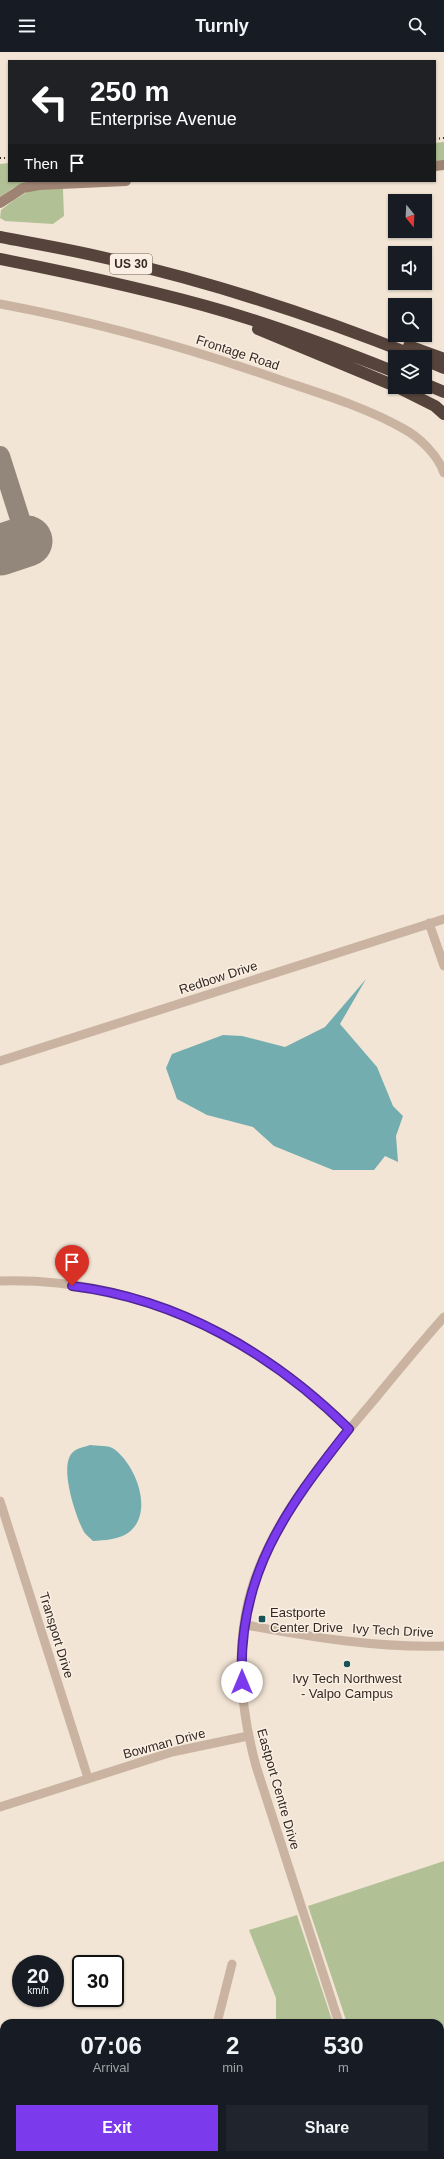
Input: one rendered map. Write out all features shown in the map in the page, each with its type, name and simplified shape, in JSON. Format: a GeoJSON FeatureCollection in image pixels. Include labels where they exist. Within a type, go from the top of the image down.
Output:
{"type":"FeatureCollection","features":[{"type":"Feature","properties":{"kind":"highway","name":"US 30"},"geometry":{"type":"LineString","coordinates":[[0,237],[110,259],[199,282],[276,304],[358,333],[400,350]]}},
{"type":"Feature","properties":{"kind":"highway","name":"US 30"},"geometry":{"type":"LineString","coordinates":[[0,259],[137,288],[227,312],[337,349],[388,369]]}},
{"type":"Feature","properties":{"kind":"highway"},"geometry":{"type":"LineString","coordinates":[[227,312],[271,336],[388,384]]}},
{"type":"Feature","properties":{"kind":"highway"},"geometry":{"type":"LineString","coordinates":[[358,333],[382,336],[444,359]]}},
{"type":"Feature","properties":{"kind":"highway"},"geometry":{"type":"LineString","coordinates":[[432,363],[444,368]]}},
{"type":"Feature","properties":{"kind":"highway"},"geometry":{"type":"LineString","coordinates":[[432,387],[444,392]]}},
{"type":"Feature","properties":{"kind":"highway"},"geometry":{"type":"LineString","coordinates":[[411,394],[436,406],[444,414]]}},
{"type":"Feature","properties":{"kind":"street"},"geometry":{"type":"LineString","coordinates":[[0,203],[23,188],[39,185],[104,182]]}},
{"type":"Feature","properties":{"kind":"street","name":"Frontage Road"},"geometry":{"type":"LineString","coordinates":[[0,304],[131,334],[227,361],[319,393],[383,418],[405,429],[431,453],[444,472]]}},
{"type":"Feature","properties":{"kind":"street","name":"Redbow Drive"},"geometry":{"type":"LineString","coordinates":[[0,1061],[444,919]]}},
{"type":"Feature","properties":{"kind":"street"},"geometry":{"type":"LineString","coordinates":[[429,923],[444,966]]}},
{"type":"Feature","properties":{"kind":"street"},"geometry":{"type":"LineString","coordinates":[[0,1282],[50,1283],[105,1291],[148,1302],[184,1316],[231,1338],[260,1355],[325,1405],[349,1429]]}},
{"type":"Feature","properties":{"kind":"street","name":"Eastport Centre Drive"},"geometry":{"type":"LineString","coordinates":[[338,2019],[248,1736],[243,1705],[242,1671],[246,1625],[254,1581],[280,1525],[310,1478],[349,1429],[444,1317]]}},
{"type":"Feature","properties":{"kind":"street","name":"Transport Drive"},"geometry":{"type":"LineString","coordinates":[[0,1501],[88,1778]]}},
{"type":"Feature","properties":{"kind":"street","name":"Ivy Tech Drive"},"geometry":{"type":"LineString","coordinates":[[246,1625],[302,1636],[358,1642],[444,1646]]}},
{"type":"Feature","properties":{"kind":"street","name":"Bowman Drive"},"geometry":{"type":"LineString","coordinates":[[0,1807],[172,1752],[248,1736]]}},
{"type":"Feature","properties":{"kind":"street"},"geometry":{"type":"LineString","coordinates":[[217,2019],[232,1964]]}},
{"type":"Feature","properties":{"kind":"green space"},"geometry":{"type":"Polygon","coordinates":[[[444,142],[444,161],[436,161],[436,143],[444,142]]]}},
{"type":"Feature","properties":{"kind":"green space"},"geometry":{"type":"Polygon","coordinates":[[[8,163],[8,182],[30,182],[13,188],[0,197],[0,164],[8,163]]]}},
{"type":"Feature","properties":{"kind":"green space"},"geometry":{"type":"Polygon","coordinates":[[[34,188],[63,189],[64,216],[53,224],[5,221],[0,218],[1,210],[34,188]]]}},
{"type":"Feature","properties":{"kind":"green space"},"geometry":{"type":"Polygon","coordinates":[[[444,1861],[444,2019],[346,2019],[308,1906],[444,1861]]]}},
{"type":"Feature","properties":{"kind":"green space"},"geometry":{"type":"Polygon","coordinates":[[[297,1915],[332,2019],[276,2019],[276,1998],[249,1930],[297,1915]]]}},
{"type":"Feature","properties":{"kind":"water"},"geometry":{"type":"Polygon","coordinates":[[[366,979],[340,1024],[377,1067],[393,1106],[403,1116],[396,1136],[398,1162],[385,1156],[374,1170],[333,1170],[274,1146],[253,1127],[207,1115],[177,1099],[166,1068],[172,1054],[223,1035],[242,1036],[285,1047],[325,1027],[366,979]]]}},
{"type":"Feature","properties":{"kind":"water"},"geometry":{"type":"Polygon","coordinates":[[[90,1445],[106,1446],[114,1449],[122,1456],[135,1477],[141,1502],[140,1514],[136,1524],[128,1533],[120,1537],[93,1541],[84,1532],[73,1504],[67,1468],[69,1459],[73,1452],[90,1445]]]}},
{"type":"Feature","properties":{"kind":"taxiway"},"geometry":{"type":"LineString","coordinates":[[0,456],[27,541]]}},
{"type":"Feature","properties":{"kind":"runway"},"geometry":{"type":"LineString","coordinates":[[0,550],[27,541]]}},
{"type":"Feature","properties":{"kind":"railway"},"geometry":{"type":"LineString","coordinates":[[436,139],[444,138]]}},
{"type":"Feature","properties":{"kind":"railway"},"geometry":{"type":"LineString","coordinates":[[0,158],[8,158]]}},
{"type":"Feature","properties":{"kind":"place","name":"Eastporte Center Drive"},"geometry":{"type":"Point","coordinates":[262,1619]}},
{"type":"Feature","properties":{"kind":"place","name":"Ivy Tech Northwest - Valpo Campus"},"geometry":{"type":"Point","coordinates":[347,1664]}},
{"type":"Feature","properties":{"kind":"route"},"geometry":{"type":"LineString","coordinates":[[72,1286],[128,1296],[148,1302],[184,1316],[231,1338],[260,1355],[292,1379],[325,1405],[349,1429],[310,1478],[294,1501],[280,1525],[254,1581],[249,1601],[243,1645],[242,1682]]}}]}
